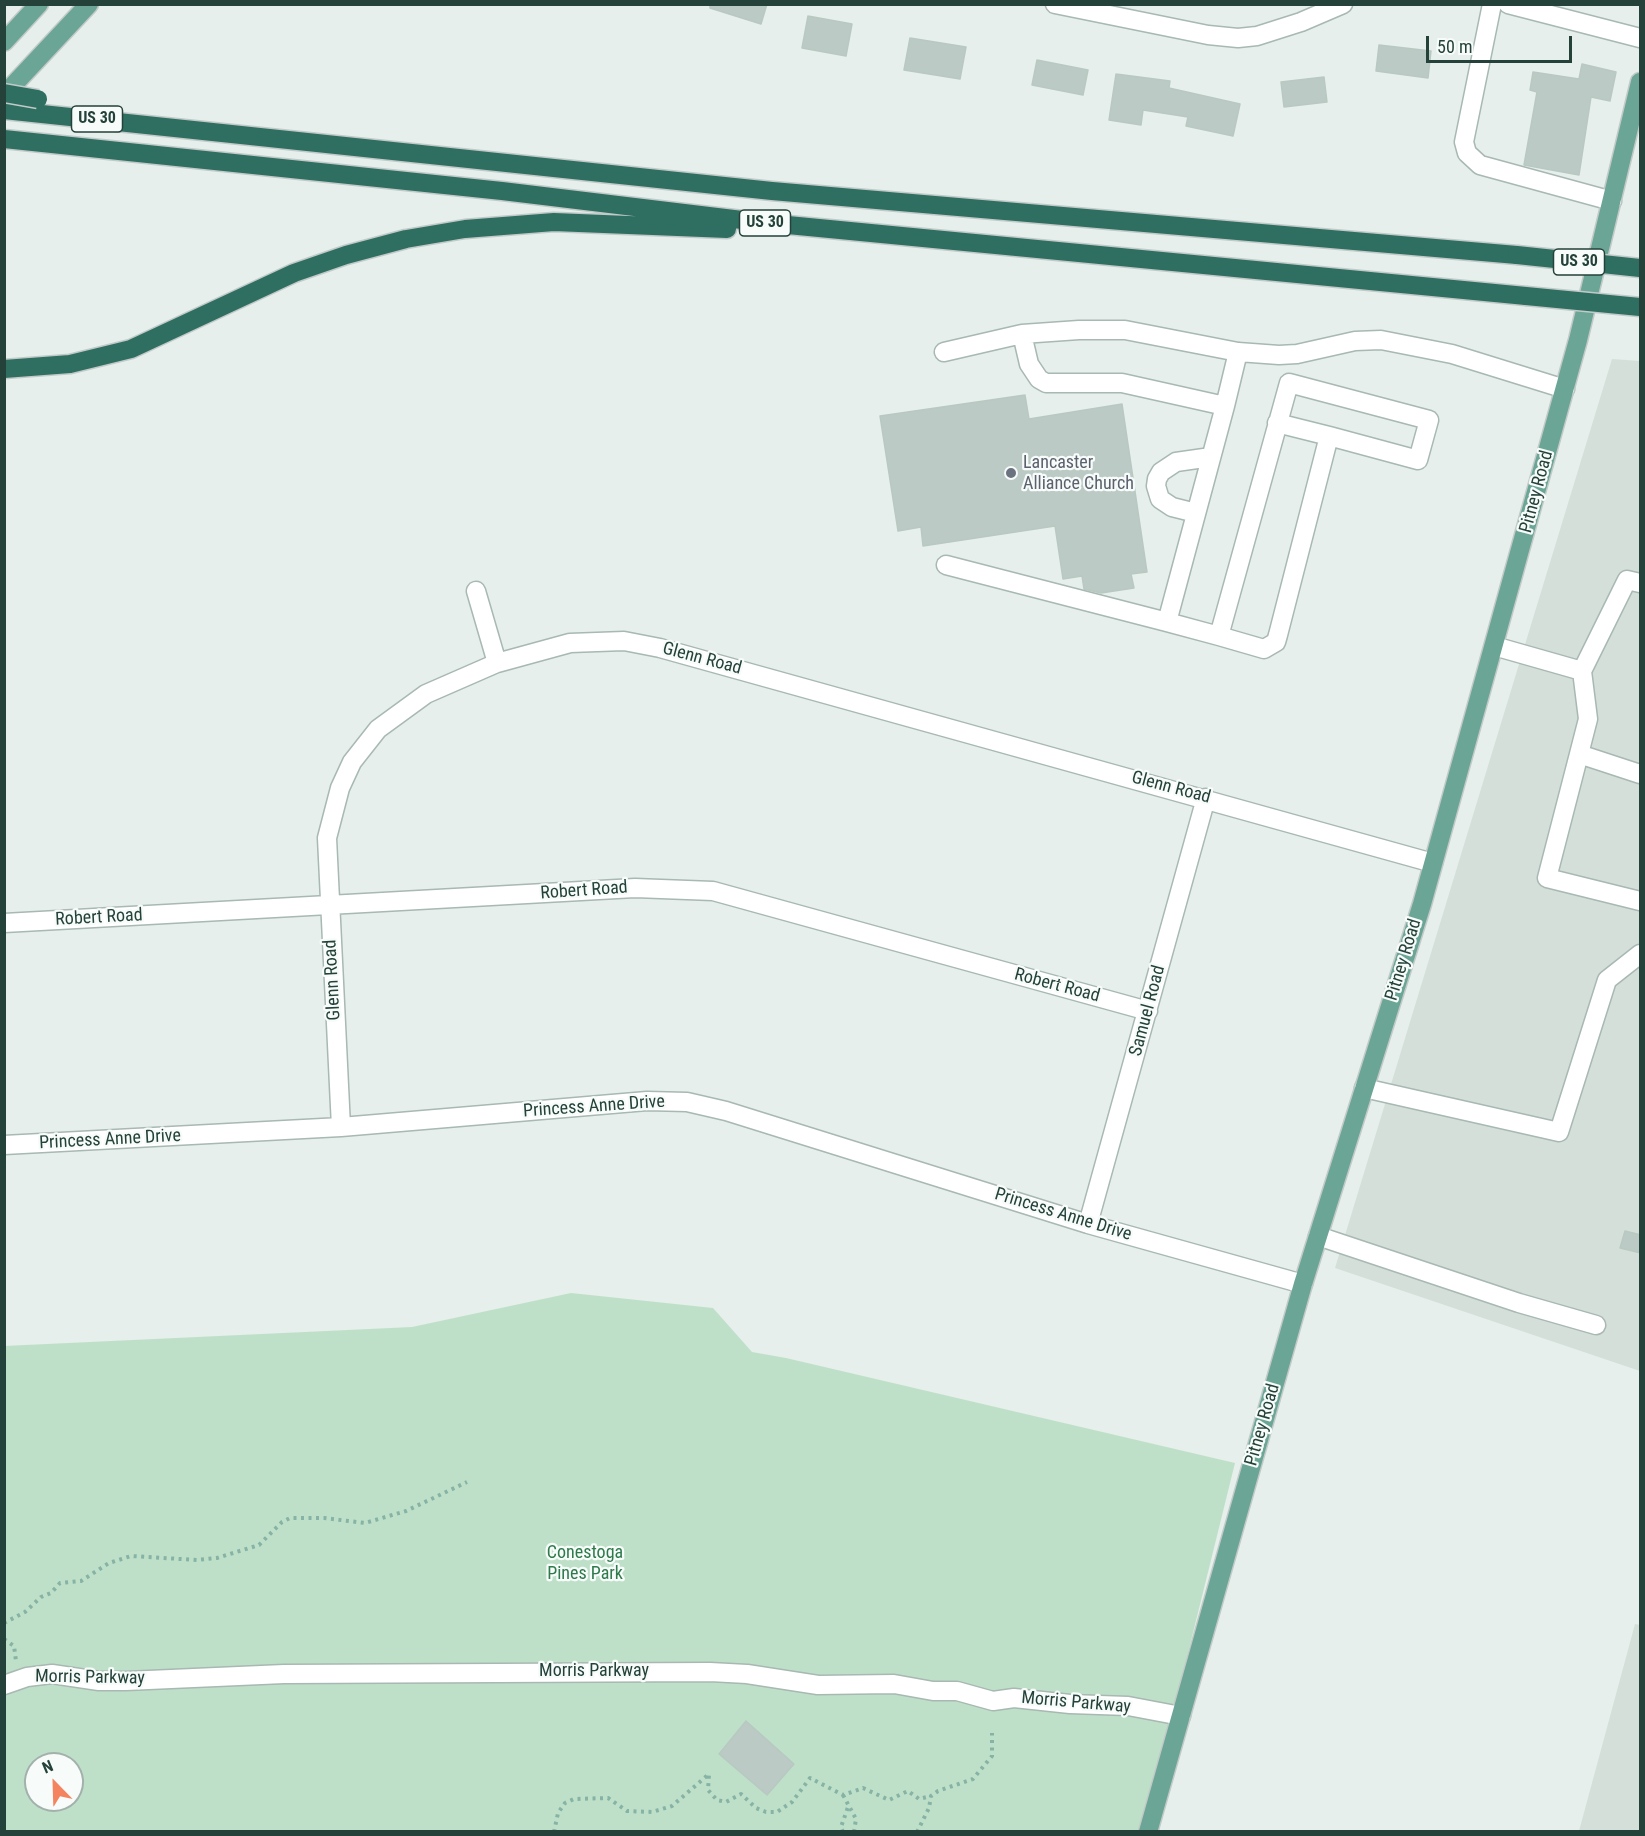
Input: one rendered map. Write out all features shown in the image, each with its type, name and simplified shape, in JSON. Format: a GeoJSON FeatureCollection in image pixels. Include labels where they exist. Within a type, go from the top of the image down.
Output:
{"type":"FeatureCollection","features":[{"type":"Feature","properties":{"kind":"highway"},"geometry":{"type":"LineString","coordinates":[[4,94],[32,106]]}},
{"type":"Feature","properties":{"kind":"highway"},"geometry":{"type":"LineString","coordinates":[[4,110],[32,106]]}},
{"type":"Feature","properties":{"kind":"highway","name":"US 30"},"geometry":{"type":"LineString","coordinates":[[32,106],[170,126],[772,191],[1517,255],[1641,268]]}},
{"type":"Feature","properties":{"kind":"highway","name":"US 30"},"geometry":{"type":"LineString","coordinates":[[4,139],[936,240],[1641,307]]}},
{"type":"Feature","properties":{"kind":"highway"},"geometry":{"type":"LineString","coordinates":[[4,369],[48,367],[111,355],[153,340],[258,288],[320,263],[395,242],[465,229],[523,223],[585,222],[936,240]]}},
{"type":"Feature","properties":{"kind":"main road"},"geometry":{"type":"LineString","coordinates":[[4,42],[39,4]]}},
{"type":"Feature","properties":{"kind":"main road"},"geometry":{"type":"LineString","coordinates":[[4,94],[89,4]]}},
{"type":"Feature","properties":{"kind":"main road","name":"Pitney Road"},"geometry":{"type":"LineString","coordinates":[[1148,1832],[1303,1284],[1433,863],[1564,389],[1641,82]]}},
{"type":"Feature","properties":{"kind":"street"},"geometry":{"type":"LineString","coordinates":[[1055,4],[1208,35],[1238,38],[1257,36],[1301,22],[1343,4]]}},
{"type":"Feature","properties":{"kind":"street"},"geometry":{"type":"LineString","coordinates":[[1492,4],[1464,142],[1467,153],[1480,165],[1612,201]]}},
{"type":"Feature","properties":{"kind":"street"},"geometry":{"type":"LineString","coordinates":[[1508,4],[1641,38]]}},
{"type":"Feature","properties":{"kind":"street"},"geometry":{"type":"LineString","coordinates":[[944,352],[1022,334],[1079,330],[1125,330],[1238,352],[1297,354],[1355,341],[1391,342],[1452,354],[1564,389]]}},
{"type":"Feature","properties":{"kind":"street"},"geometry":{"type":"LineString","coordinates":[[1022,334],[1029,364],[1039,379],[1046,383],[1122,383],[1225,406]]}},
{"type":"Feature","properties":{"kind":"street"},"geometry":{"type":"LineString","coordinates":[[1167,622],[1238,352]]}},
{"type":"Feature","properties":{"kind":"street"},"geometry":{"type":"LineString","coordinates":[[1219,636],[1297,354]]}},
{"type":"Feature","properties":{"kind":"street"},"geometry":{"type":"LineString","coordinates":[[1277,423],[1418,460],[1429,420],[1288,383]]}},
{"type":"Feature","properties":{"kind":"street"},"geometry":{"type":"LineString","coordinates":[[946,566],[1264,649],[1276,642],[1329,436]]}},
{"type":"Feature","properties":{"kind":"street"},"geometry":{"type":"LineString","coordinates":[[1196,513],[1172,507],[1160,499],[1156,486],[1157,479],[1161,472],[1176,462],[1211,457]]}},
{"type":"Feature","properties":{"kind":"street"},"geometry":{"type":"LineString","coordinates":[[1641,583],[1627,580],[1582,671],[1588,718],[1547,878],[1641,900]]}},
{"type":"Feature","properties":{"kind":"street"},"geometry":{"type":"LineString","coordinates":[[476,591],[497,663]]}},
{"type":"Feature","properties":{"kind":"street","name":"Glenn Road"},"geometry":{"type":"LineString","coordinates":[[341,1127],[327,838],[340,788],[352,762],[378,729],[404,707],[426,694],[497,663],[570,643],[604,640],[642,644],[1206,798],[1433,863]]}},
{"type":"Feature","properties":{"kind":"street"},"geometry":{"type":"LineString","coordinates":[[1494,645],[1582,671]]}},
{"type":"Feature","properties":{"kind":"street"},"geometry":{"type":"LineString","coordinates":[[1579,754],[1641,774]]}},
{"type":"Feature","properties":{"kind":"street","name":"Samuel Road"},"geometry":{"type":"LineString","coordinates":[[1088,1224],[1206,798]]}},
{"type":"Feature","properties":{"kind":"street","name":"Robert Road"},"geometry":{"type":"LineString","coordinates":[[4,923],[634,888],[713,891],[1148,1011]]}},
{"type":"Feature","properties":{"kind":"street"},"geometry":{"type":"LineString","coordinates":[[1364,1088],[1559,1132],[1607,980],[1641,954]]}},
{"type":"Feature","properties":{"kind":"street","name":"Princess Anne Drive"},"geometry":{"type":"LineString","coordinates":[[4,1145],[341,1127],[648,1101],[687,1102],[726,1111],[1088,1224],[1303,1284]]}},
{"type":"Feature","properties":{"kind":"street"},"geometry":{"type":"LineString","coordinates":[[1318,1236],[1519,1303],[1596,1325]]}},
{"type":"Feature","properties":{"kind":"street","name":"Morris Parkway"},"geometry":{"type":"LineString","coordinates":[[11,1683],[52,1674],[99,1681],[126,1681],[284,1674],[710,1672],[818,1685],[894,1684],[933,1691],[957,1691],[993,1701],[1014,1698],[1081,1705],[1128,1706],[1180,1716]]}},
{"type":"Feature","properties":{"kind":"path"},"geometry":{"type":"LineString","coordinates":[[4,1623],[24,1612],[40,1597],[51,1593],[60,1582],[81,1581],[109,1563],[131,1556],[197,1560],[217,1558],[259,1545],[282,1522],[290,1518],[324,1518],[365,1523],[406,1511],[467,1482]]}},
{"type":"Feature","properties":{"kind":"path"},"geometry":{"type":"LineString","coordinates":[[4,1639],[14,1646],[11,1683]]}},
{"type":"Feature","properties":{"kind":"path"},"geometry":{"type":"LineString","coordinates":[[843,1795],[863,1788],[889,1800],[908,1791],[919,1799],[973,1779],[992,1756],[992,1733]]}},
{"type":"Feature","properties":{"kind":"path"},"geometry":{"type":"LineString","coordinates":[[554,1832],[558,1813],[565,1803],[574,1799],[608,1798],[627,1811],[652,1812],[672,1806],[709,1774],[708,1790],[717,1800],[726,1802],[741,1794],[756,1808],[766,1812],[777,1812],[792,1802],[810,1778],[843,1795],[856,1819],[854,1832]]}},
{"type":"Feature","properties":{"kind":"path"},"geometry":{"type":"LineString","coordinates":[[917,1832],[929,1808],[931,1796]]}},
{"type":"Feature","properties":{"kind":"path"},"geometry":{"type":"LineString","coordinates":[[843,1832],[841,1827],[848,1806]]}},
{"type":"Feature","properties":{"kind":"shaded area"},"geometry":{"type":"Polygon","coordinates":[[[1612,359],[1640,361],[1640,1371],[1335,1268],[1612,359]]]}},
{"type":"Feature","properties":{"kind":"shaded area"},"geometry":{"type":"Polygon","coordinates":[[[1635,1624],[1640,1625],[1640,1831],[1579,1831],[1635,1624]]]}},
{"type":"Feature","properties":{"kind":"green space","name":"Conestoga Pines Park"},"geometry":{"type":"Polygon","coordinates":[[[571,1293],[713,1308],[752,1352],[1235,1463],[1144,1831],[5,1831],[4,1346],[412,1327],[571,1293]]]}},
{"type":"Feature","properties":{"kind":"building"},"geometry":{"type":"Polygon","coordinates":[[[710,4],[767,4],[761,24],[710,8],[710,4]]]}},
{"type":"Feature","properties":{"kind":"building"},"geometry":{"type":"Polygon","coordinates":[[[808,16],[852,24],[846,56],[802,48],[808,16]]]}},
{"type":"Feature","properties":{"kind":"building"},"geometry":{"type":"Polygon","coordinates":[[[910,38],[966,47],[960,79],[904,70],[910,38]]]}},
{"type":"Feature","properties":{"kind":"building"},"geometry":{"type":"Polygon","coordinates":[[[1379,45],[1431,51],[1428,78],[1376,71],[1379,45]]]}},
{"type":"Feature","properties":{"kind":"building"},"geometry":{"type":"Polygon","coordinates":[[[1037,60],[1088,70],[1083,95],[1032,85],[1037,60]]]}},
{"type":"Feature","properties":{"kind":"building"},"geometry":{"type":"Polygon","coordinates":[[[1582,64],[1616,72],[1610,101],[1591,97],[1579,175],[1524,165],[1537,92],[1530,90],[1533,72],[1579,79],[1582,64]]]}},
{"type":"Feature","properties":{"kind":"building"},"geometry":{"type":"Polygon","coordinates":[[[1116,74],[1170,81],[1169,88],[1240,104],[1233,136],[1186,126],[1188,117],[1143,110],[1141,125],[1109,120],[1116,74]]]}},
{"type":"Feature","properties":{"kind":"building"},"geometry":{"type":"Polygon","coordinates":[[[1324,77],[1327,102],[1284,107],[1281,82],[1324,77]]]}},
{"type":"Feature","properties":{"kind":"building","name":"Lancaster Alliance Church"},"geometry":{"type":"Polygon","coordinates":[[[1025,395],[1029,419],[1122,404],[1147,572],[1131,574],[1134,588],[1101,593],[1084,589],[1082,576],[1063,579],[1055,526],[923,546],[921,527],[898,531],[880,416],[1025,395]]]}},
{"type":"Feature","properties":{"kind":"building"},"geometry":{"type":"Polygon","coordinates":[[[1625,1231],[1641,1235],[1641,1253],[1620,1248],[1625,1231]]]}},
{"type":"Feature","properties":{"kind":"building"},"geometry":{"type":"Polygon","coordinates":[[[746,1721],[794,1764],[767,1795],[719,1754],[746,1721]]]}},
{"type":"Feature","properties":{"kind":"place","name":"Lancaster Alliance Church"},"geometry":{"type":"Point","coordinates":[1011,473]}}]}
